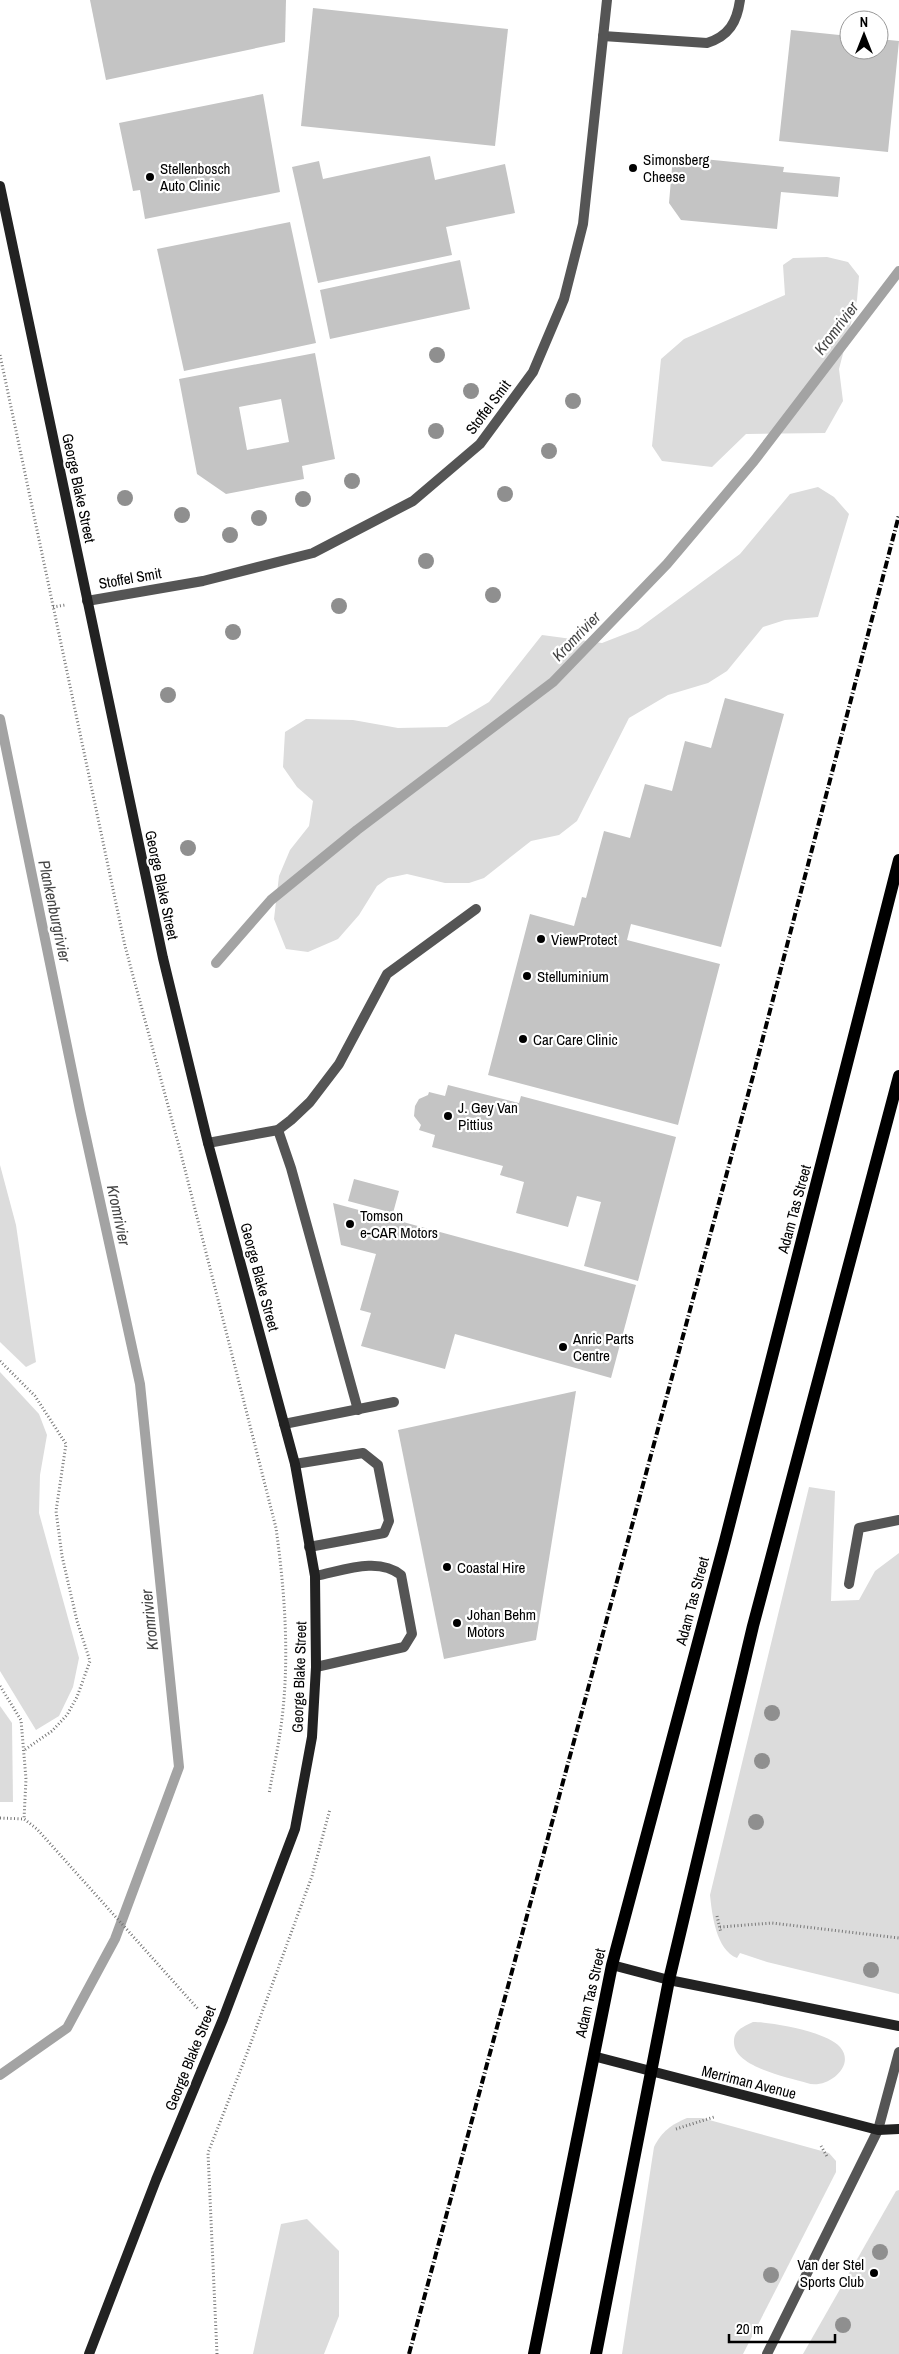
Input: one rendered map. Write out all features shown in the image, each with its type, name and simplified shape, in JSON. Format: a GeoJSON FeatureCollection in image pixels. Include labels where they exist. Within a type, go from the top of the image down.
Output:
{"type":"FeatureCollection","features":[{"type":"Feature","properties":{"kind":"main road","name":"Adam Tas Street"},"geometry":{"type":"LineString","coordinates":[[534,2354],[592,2056],[612,1965],[730,1522],[899,860]]}},
{"type":"Feature","properties":{"kind":"main road"},"geometry":{"type":"LineString","coordinates":[[596,2354],[653,2072],[669,1980],[753,1626],[899,1076]]}},
{"type":"Feature","properties":{"kind":"street","name":"Stoffel Smit"},"geometry":{"type":"LineString","coordinates":[[87,601],[203,581],[313,553],[413,501],[480,444],[533,372],[564,299],[583,224],[606,0]]}},
{"type":"Feature","properties":{"kind":"street"},"geometry":{"type":"LineString","coordinates":[[603,36],[707,43],[719,39],[731,28],[738,16],[740,0]]}},
{"type":"Feature","properties":{"kind":"street","name":"George Blake Street"},"geometry":{"type":"LineString","coordinates":[[0,186],[163,958],[208,1143],[295,1464],[315,1576],[316,1667],[312,1737],[295,1829],[89,2354]]}},
{"type":"Feature","properties":{"kind":"street"},"geometry":{"type":"LineString","coordinates":[[208,1143],[278,1130],[310,1102],[339,1064],[387,974],[476,909]]}},
{"type":"Feature","properties":{"kind":"street"},"geometry":{"type":"LineString","coordinates":[[278,1130],[291,1168],[358,1410]]}},
{"type":"Feature","properties":{"kind":"street"},"geometry":{"type":"LineString","coordinates":[[284,1424],[394,1402]]}},
{"type":"Feature","properties":{"kind":"street"},"geometry":{"type":"LineString","coordinates":[[295,1464],[363,1453],[378,1465],[389,1521],[384,1533],[309,1547]]}},
{"type":"Feature","properties":{"kind":"street"},"geometry":{"type":"LineString","coordinates":[[849,1584],[859,1528],[899,1520]]}},
{"type":"Feature","properties":{"kind":"street"},"geometry":{"type":"LineString","coordinates":[[315,1576],[379,1564],[392,1568],[401,1575],[412,1634],[404,1647],[316,1667]]}},
{"type":"Feature","properties":{"kind":"street"},"geometry":{"type":"LineString","coordinates":[[612,1965],[669,1980],[899,2026]]}},
{"type":"Feature","properties":{"kind":"street"},"geometry":{"type":"LineString","coordinates":[[767,2354],[878,2130],[899,2052]]}},
{"type":"Feature","properties":{"kind":"street","name":"Merriman Avenue"},"geometry":{"type":"LineString","coordinates":[[592,2056],[878,2130],[899,2129]]}},
{"type":"Feature","properties":{"kind":"path"},"geometry":{"type":"LineString","coordinates":[[0,355],[125,946],[180,1150],[276,1528],[283,1582],[285,1654],[281,1725],[269,1794]]}},
{"type":"Feature","properties":{"kind":"path"},"geometry":{"type":"LineString","coordinates":[[0,1361],[35,1396],[66,1444],[56,1511],[62,1556],[77,1621],[90,1661],[77,1697],[68,1715],[52,1731],[23,1752]]}},
{"type":"Feature","properties":{"kind":"path"},"geometry":{"type":"LineString","coordinates":[[0,1686],[21,1720],[26,1779],[24,1819]]}},
{"type":"Feature","properties":{"kind":"path"},"geometry":{"type":"LineString","coordinates":[[217,2354],[208,2153],[312,1876],[330,1809]]}},
{"type":"Feature","properties":{"kind":"path"},"geometry":{"type":"LineString","coordinates":[[0,1818],[24,1819],[37,1829],[198,2009]]}},
{"type":"Feature","properties":{"kind":"path"},"geometry":{"type":"LineString","coordinates":[[717,1916],[721,1933]]}},
{"type":"Feature","properties":{"kind":"path"},"geometry":{"type":"LineString","coordinates":[[720,1927],[772,1923],[899,1938]]}},
{"type":"Feature","properties":{"kind":"path"},"geometry":{"type":"LineString","coordinates":[[676,2129],[714,2117]]}},
{"type":"Feature","properties":{"kind":"path"},"geometry":{"type":"LineString","coordinates":[[821,2146],[828,2158]]}},
{"type":"Feature","properties":{"kind":"shaded area"},"geometry":{"type":"Polygon","coordinates":[[[827,257],[848,262],[859,276],[857,300],[839,369],[843,401],[825,433],[746,434],[712,467],[662,461],[652,446],[661,359],[684,339],[785,295],[783,265],[793,258],[827,257]]]}},
{"type":"Feature","properties":{"kind":"shaded area"},"geometry":{"type":"Polygon","coordinates":[[[818,487],[834,497],[849,514],[818,617],[785,620],[763,627],[727,671],[708,683],[668,695],[629,718],[577,821],[559,835],[531,841],[484,878],[469,883],[445,883],[407,874],[388,878],[377,886],[359,915],[338,939],[308,952],[286,949],[274,919],[279,876],[290,850],[309,826],[313,801],[297,787],[283,767],[285,732],[306,719],[353,720],[398,728],[447,727],[489,702],[542,635],[602,643],[638,629],[740,554],[790,494],[818,487]]]}},
{"type":"Feature","properties":{"kind":"shaded area"},"geometry":{"type":"Polygon","coordinates":[[[0,1165],[16,1225],[36,1362],[26,1367],[0,1342],[0,1165]]]}},
{"type":"Feature","properties":{"kind":"shaded area"},"geometry":{"type":"Polygon","coordinates":[[[0,1372],[39,1414],[47,1435],[40,1475],[39,1513],[79,1658],[73,1687],[59,1716],[36,1730],[0,1671],[0,1372]]]}},
{"type":"Feature","properties":{"kind":"shaded area"},"geometry":{"type":"Polygon","coordinates":[[[809,1487],[835,1491],[831,1601],[859,1600],[875,1571],[899,1553],[899,1994],[767,1962],[740,1953],[737,1958],[730,1954],[720,1940],[712,1912],[710,1895],[809,1487]]]}},
{"type":"Feature","properties":{"kind":"shaded area"},"geometry":{"type":"Polygon","coordinates":[[[0,1706],[12,1723],[13,1802],[0,1802],[0,1706]]]}},
{"type":"Feature","properties":{"kind":"shaded area"},"geometry":{"type":"Polygon","coordinates":[[[753,2022],[799,2029],[824,2037],[840,2047],[844,2054],[845,2062],[842,2069],[830,2080],[815,2084],[775,2074],[752,2065],[743,2059],[737,2051],[734,2039],[742,2027],[753,2022]]]}},
{"type":"Feature","properties":{"kind":"shaded area"},"geometry":{"type":"Polygon","coordinates":[[[687,2118],[702,2118],[829,2153],[836,2161],[836,2172],[743,2354],[622,2354],[654,2147],[668,2129],[687,2118]]]}},
{"type":"Feature","properties":{"kind":"shaded area","name":"Van der Stel Sports Club"},"geometry":{"type":"Polygon","coordinates":[[[899,2190],[899,2354],[803,2354],[896,2191],[899,2190]]]}},
{"type":"Feature","properties":{"kind":"shaded area"},"geometry":{"type":"Polygon","coordinates":[[[307,2219],[339,2251],[339,2316],[324,2354],[253,2354],[281,2224],[307,2219]]]}},
{"type":"Feature","properties":{"kind":"building"},"geometry":{"type":"Polygon","coordinates":[[[90,0],[286,0],[285,42],[106,80],[90,0]]]}},
{"type":"Feature","properties":{"kind":"building"},"geometry":{"type":"Polygon","coordinates":[[[313,8],[508,29],[495,146],[301,126],[313,8]]]}},
{"type":"Feature","properties":{"kind":"building"},"geometry":{"type":"Polygon","coordinates":[[[791,30],[839,35],[839,60],[889,60],[889,40],[899,41],[888,152],[779,141],[791,30]]]}},
{"type":"Feature","properties":{"kind":"building"},"geometry":{"type":"Polygon","coordinates":[[[263,94],[280,192],[145,219],[140,190],[133,191],[119,123],[263,94]]]}},
{"type":"Feature","properties":{"kind":"building"},"geometry":{"type":"Polygon","coordinates":[[[430,156],[435,180],[505,164],[515,213],[446,227],[452,255],[318,283],[292,167],[319,161],[323,179],[430,156]]]}},
{"type":"Feature","properties":{"kind":"building"},"geometry":{"type":"Polygon","coordinates":[[[673,156],[784,167],[783,172],[840,177],[838,197],[781,192],[777,229],[681,220],[669,203],[673,156]]]}},
{"type":"Feature","properties":{"kind":"building"},"geometry":{"type":"Polygon","coordinates":[[[290,222],[316,343],[184,371],[157,249],[290,222]]]}},
{"type":"Feature","properties":{"kind":"building"},"geometry":{"type":"Polygon","coordinates":[[[460,260],[470,309],[330,339],[320,290],[460,260]]]}},
{"type":"Feature","properties":{"kind":"building"},"geometry":{"type":"Polygon","coordinates":[[[315,353],[335,459],[302,466],[304,479],[226,494],[197,474],[179,379],[315,353]],[[281,399],[239,407],[247,450],[289,442],[281,399]]]}},
{"type":"Feature","properties":{"kind":"building"},"geometry":{"type":"Polygon","coordinates":[[[725,698],[784,714],[721,947],[631,924],[627,940],[720,964],[678,1125],[488,1075],[530,914],[574,926],[582,897],[586,898],[604,831],[630,838],[645,784],[672,791],[685,741],[711,748],[725,698]]]}},
{"type":"Feature","properties":{"kind":"building"},"geometry":{"type":"Polygon","coordinates":[[[448,1085],[519,1103],[521,1096],[676,1137],[638,1281],[584,1266],[601,1202],[577,1196],[568,1227],[516,1213],[524,1182],[500,1175],[503,1166],[432,1147],[435,1135],[419,1130],[421,1125],[414,1116],[415,1106],[419,1099],[428,1095],[429,1092],[445,1096],[448,1085]]]}},
{"type":"Feature","properties":{"kind":"building"},"geometry":{"type":"Polygon","coordinates":[[[354,1179],[399,1191],[393,1213],[348,1201],[354,1179]]]}},
{"type":"Feature","properties":{"kind":"building"},"geometry":{"type":"Polygon","coordinates":[[[333,1203],[636,1285],[611,1378],[455,1334],[445,1369],[361,1346],[371,1313],[360,1310],[376,1254],[341,1245],[333,1203]]]}},
{"type":"Feature","properties":{"kind":"building"},"geometry":{"type":"Polygon","coordinates":[[[576,1391],[536,1640],[444,1659],[398,1430],[576,1391]]]}},
{"type":"Feature","properties":{"kind":"waterway","name":"Kromrivier"},"geometry":{"type":"LineString","coordinates":[[216,963],[271,900],[357,830],[553,682],[667,564],[754,461],[899,271]]}},
{"type":"Feature","properties":{"kind":"waterway","name":"Kromrivier"},"geometry":{"type":"LineString","coordinates":[[0,719],[80,1110],[140,1384],[179,1767],[115,1939],[67,2028],[0,2075]]}},
{"type":"Feature","properties":{"kind":"railway"},"geometry":{"type":"LineString","coordinates":[[409,2354],[753,1076],[899,515]]}},
{"type":"Feature","properties":{"kind":"place","name":"Simonsberg Cheese"},"geometry":{"type":"Point","coordinates":[633,168]}},
{"type":"Feature","properties":{"kind":"place","name":"Stellenbosch Auto Clinic"},"geometry":{"type":"Point","coordinates":[150,177]}},
{"type":"Feature","properties":{"kind":"place","name":"ViewProtect"},"geometry":{"type":"Point","coordinates":[541,939]}},
{"type":"Feature","properties":{"kind":"place","name":"Stelluminium"},"geometry":{"type":"Point","coordinates":[527,976]}},
{"type":"Feature","properties":{"kind":"place","name":"Car Care Clinic"},"geometry":{"type":"Point","coordinates":[523,1039]}},
{"type":"Feature","properties":{"kind":"place","name":"J. Gey Van Pittius"},"geometry":{"type":"Point","coordinates":[448,1116]}},
{"type":"Feature","properties":{"kind":"place","name":"Tomson e-CAR Motors"},"geometry":{"type":"Point","coordinates":[350,1224]}},
{"type":"Feature","properties":{"kind":"place","name":"Anric Parts Centre"},"geometry":{"type":"Point","coordinates":[563,1347]}},
{"type":"Feature","properties":{"kind":"place","name":"Coastal Hire"},"geometry":{"type":"Point","coordinates":[447,1567]}},
{"type":"Feature","properties":{"kind":"place","name":"Johan Behm Motors"},"geometry":{"type":"Point","coordinates":[457,1623]}},
{"type":"Feature","properties":{"kind":"place","name":"Van der Stel Sports Club"},"geometry":{"type":"Point","coordinates":[874,2273]}},
{"type":"Feature","properties":{"kind":"water label","name":"Plankenburgrivier"},"geometry":{"type":"Point","coordinates":[55,911]}}]}
